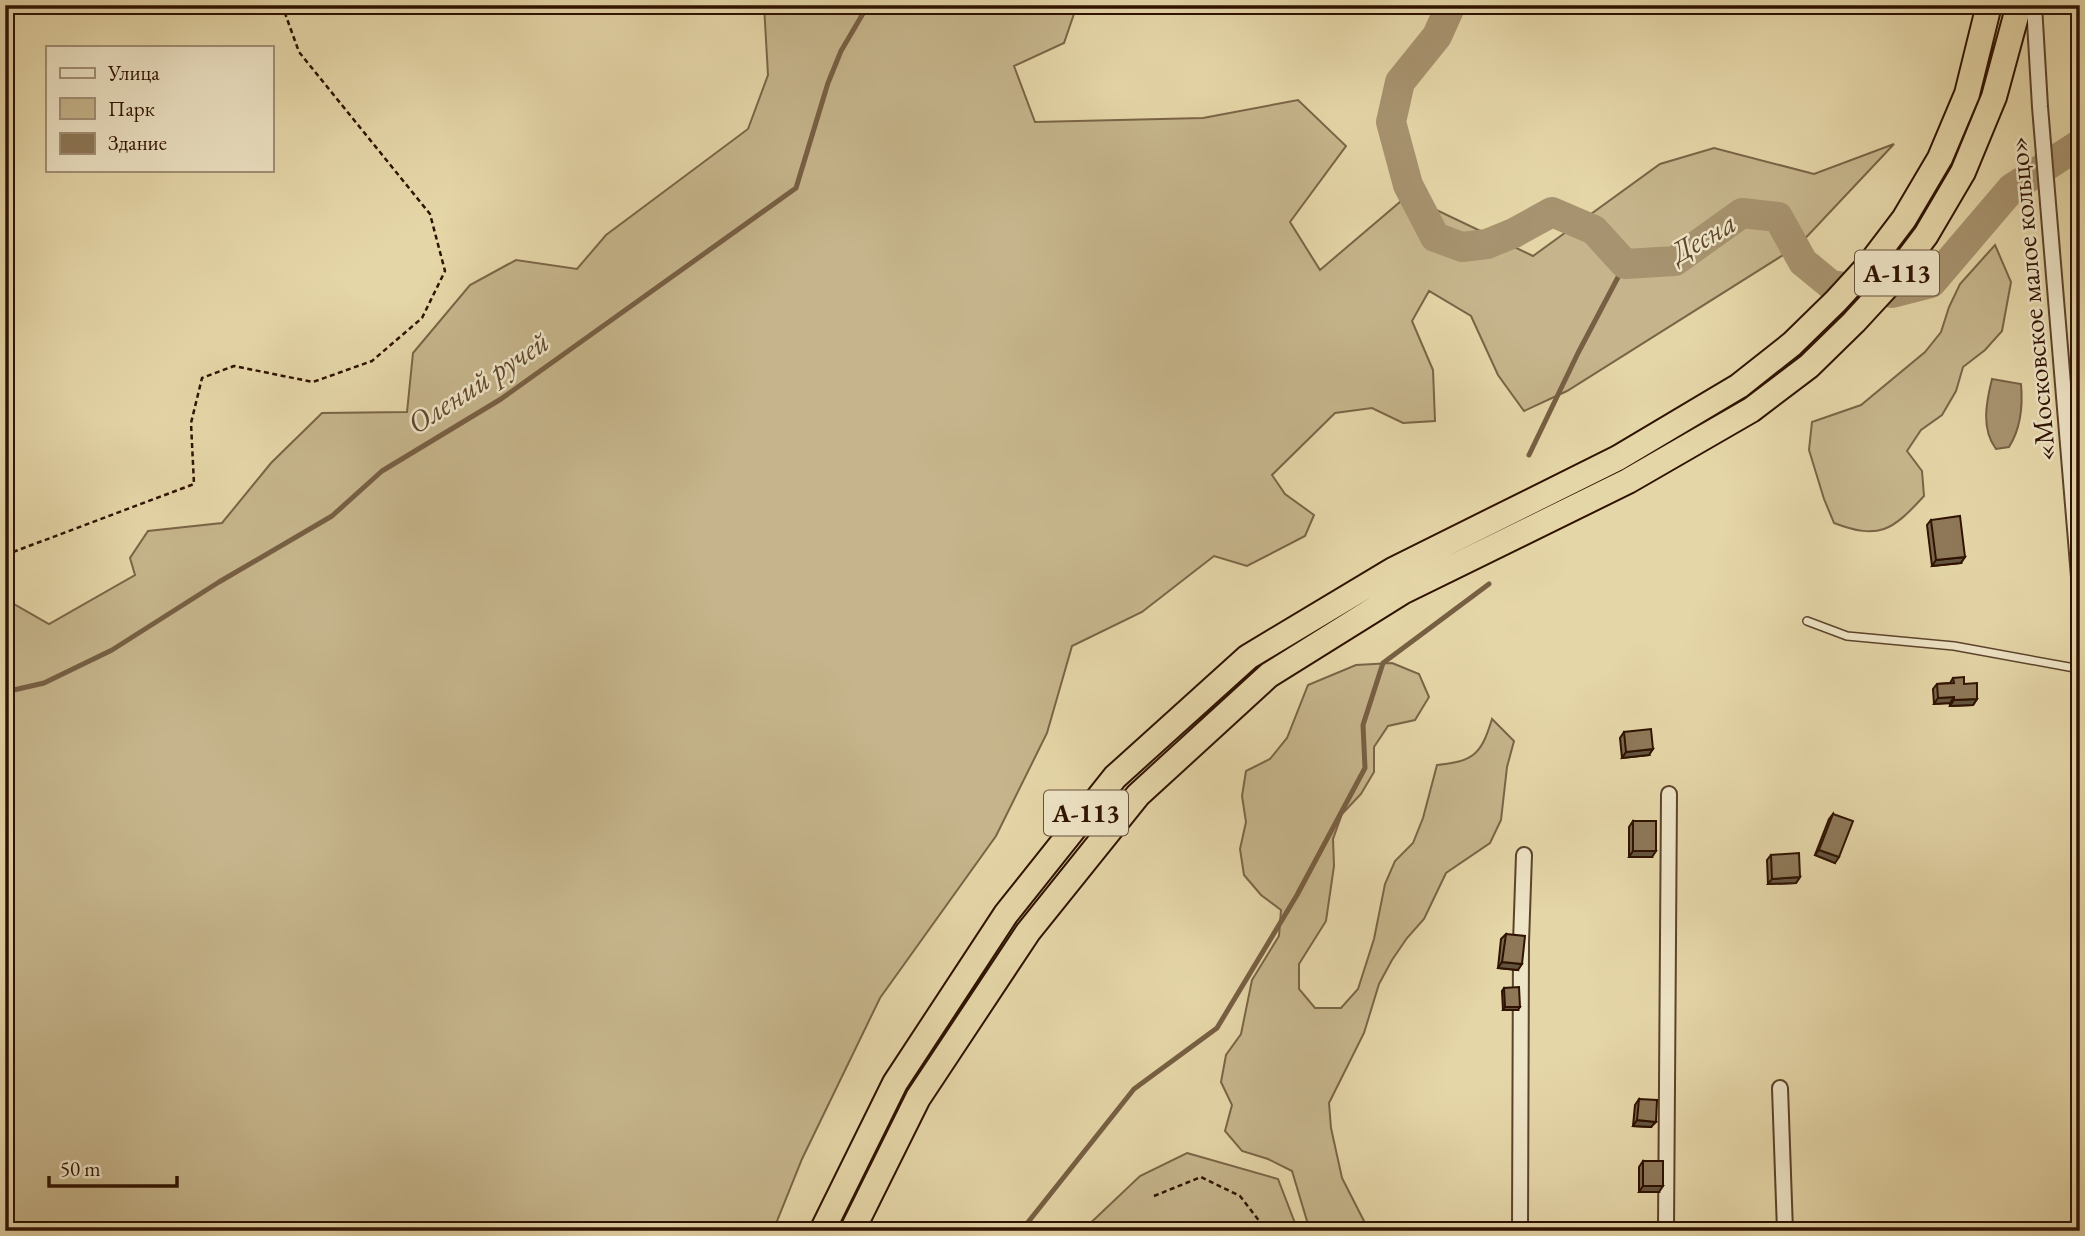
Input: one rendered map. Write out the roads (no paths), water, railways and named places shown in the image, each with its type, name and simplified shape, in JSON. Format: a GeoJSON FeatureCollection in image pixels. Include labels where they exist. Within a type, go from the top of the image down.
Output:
{"type":"FeatureCollection","features":[{"type":"Feature","properties":{"kind":"highway","name":"А-113"},"geometry":{"type":"LineString","coordinates":[[822,1231],[902,1072],[1006,914],[1115,777],[1248,657],[1394,570],[1618,458],[1738,386],[1792,344],[1869,265],[1904,219],[1934,169],[1967,94],[1989,5]]}},
{"type":"Feature","properties":{"kind":"highway","name":"А-113"},"geometry":{"type":"LineString","coordinates":[[852,1231],[918,1098],[1028,932],[1138,795],[1269,675],[1402,592],[1628,481],[1751,410],[1808,366],[1854,322],[1889,284],[1926,235],[1963,172],[1994,97],[2019,5]]}},
{"type":"Feature","properties":{"kind":"street","name":"«Московское малое кольцо»"},"geometry":{"type":"LineString","coordinates":[[2034,5],[2080,589]]}},
{"type":"Feature","properties":{"kind":"street"},"geometry":{"type":"LineString","coordinates":[[1666,1231],[1669,794]]}},
{"type":"Feature","properties":{"kind":"street"},"geometry":{"type":"LineString","coordinates":[[1520,1231],[1524,855]]}},
{"type":"Feature","properties":{"kind":"street"},"geometry":{"type":"LineString","coordinates":[[1780,1088],[1785,1231]]}},
{"type":"Feature","properties":{"kind":"lane"},"geometry":{"type":"LineString","coordinates":[[1807,621],[1847,636],[1954,646],[2080,669]]}},
{"type":"Feature","properties":{"kind":"waterway","name":"Олений ручей"},"geometry":{"type":"LineString","coordinates":[[5,692],[44,683],[112,650],[219,582],[332,516],[382,471],[501,399],[796,188],[828,83],[841,51],[868,5]]}},
{"type":"Feature","properties":{"kind":"waterway","name":"Десна"},"geometry":{"type":"LineString","coordinates":[[1451,5],[1437,36],[1400,82],[1391,122],[1408,185],[1435,237],[1462,247],[1487,244],[1552,212],[1594,230],[1625,264],[1675,261],[1742,213],[1778,217],[1803,262],[1831,285],[1892,293],[1931,283],[2012,188],[2080,144]]}},
{"type":"Feature","properties":{"kind":"waterway"},"geometry":{"type":"LineString","coordinates":[[1529,455],[1625,264]]}},
{"type":"Feature","properties":{"kind":"waterway"},"geometry":{"type":"LineString","coordinates":[[1021,1231],[1134,1089],[1217,1028],[1297,895],[1365,768],[1363,725],[1383,663],[1489,584]]}}]}
